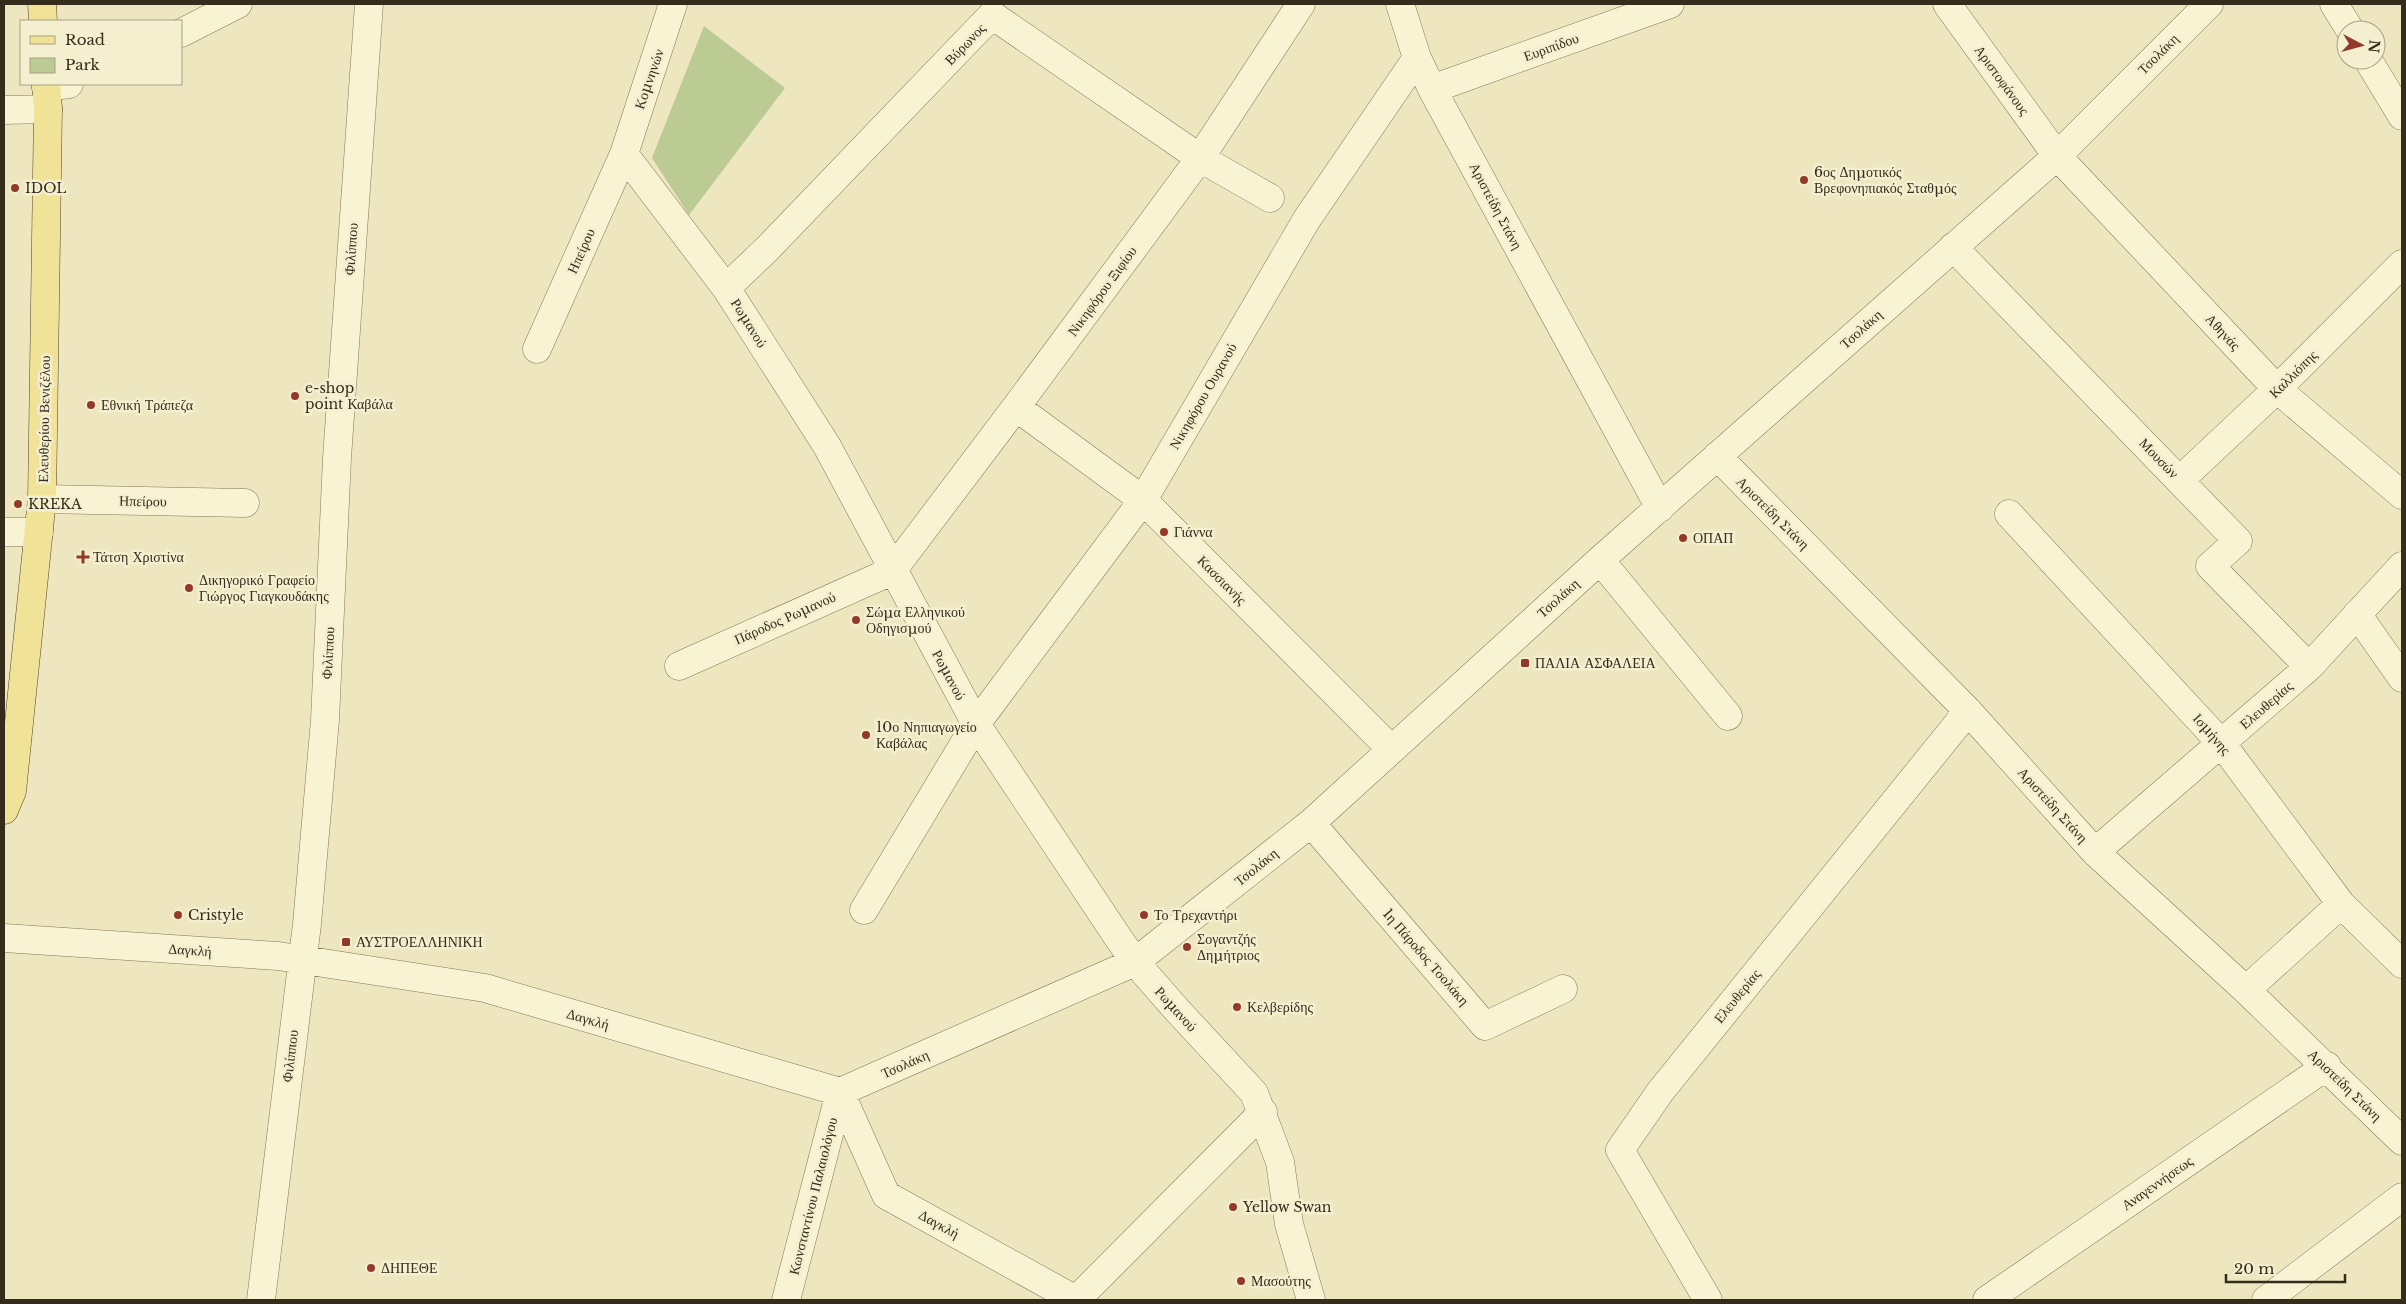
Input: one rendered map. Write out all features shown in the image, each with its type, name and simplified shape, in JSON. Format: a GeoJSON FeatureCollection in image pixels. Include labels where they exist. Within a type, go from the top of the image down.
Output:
{"type":"FeatureCollection","features":[{"type":"Feature","properties":{"kind":"main road"},"geometry":{"type":"LineString","coordinates":[[42,4],[43,20]]}},
{"type":"Feature","properties":{"kind":"main road","name":"Ελευθερίου Βενιζέλου"},"geometry":{"type":"LineString","coordinates":[[4,810],[12,791],[42,499],[52,91]]}},
{"type":"Feature","properties":{"kind":"street"},"geometry":{"type":"LineString","coordinates":[[182,32],[238,4]]}},
{"type":"Feature","properties":{"kind":"street","name":"Φιλίππου"},"geometry":{"type":"LineString","coordinates":[[261,1300],[303,958],[325,720],[337,458],[370,4]]}},
{"type":"Feature","properties":{"kind":"street","name":"Κομνηνών"},"geometry":{"type":"LineString","coordinates":[[624,154],[674,4]]}},
{"type":"Feature","properties":{"kind":"street","name":"Νικηφόρου Ξιφίου"},"geometry":{"type":"LineString","coordinates":[[892,571],[1200,158],[1301,4]]}},
{"type":"Feature","properties":{"kind":"street","name":"Αριστείδη Στάνη"},"geometry":{"type":"LineString","coordinates":[[1400,4],[1417,58],[1432,89],[1660,508]]}},
{"type":"Feature","properties":{"kind":"street","name":"Ευριπίδου"},"geometry":{"type":"LineString","coordinates":[[1432,89],[1608,14],[1670,4]]}},
{"type":"Feature","properties":{"kind":"street","name":"Αριστοφάνους"},"geometry":{"type":"LineString","coordinates":[[1947,4],[2057,156]]}},
{"type":"Feature","properties":{"kind":"street","name":"Τσολάκη"},"geometry":{"type":"LineString","coordinates":[[840,1092],[1135,962],[1311,823],[1600,560],[2057,156],[2209,4]]}},
{"type":"Feature","properties":{"kind":"street"},"geometry":{"type":"LineString","coordinates":[[2334,4],[2344,20]]}},
{"type":"Feature","properties":{"kind":"street","name":"Βύρωνος"},"geometry":{"type":"LineString","coordinates":[[726,288],[773,243],[992,16],[1200,158],[1270,198]]}},
{"type":"Feature","properties":{"kind":"street","name":"Νικηφόρου Ουρανού"},"geometry":{"type":"LineString","coordinates":[[976,724],[1142,500],[1307,219],[1417,58]]}},
{"type":"Feature","properties":{"kind":"street"},"geometry":{"type":"LineString","coordinates":[[2374,70],[2402,116]]}},
{"type":"Feature","properties":{"kind":"street"},"geometry":{"type":"LineString","coordinates":[[4,110],[52,91]]}},
{"type":"Feature","properties":{"kind":"street","name":"Ρωμανού"},"geometry":{"type":"LineString","coordinates":[[624,154],[726,288],[827,446],[892,571],[976,724],[1135,962],[1254,1093],[1263,1112],[1280,1162],[1289,1224],[1311,1300]]}},
{"type":"Feature","properties":{"kind":"street","name":"Ηπείρου"},"geometry":{"type":"LineString","coordinates":[[537,350],[624,154]]}},
{"type":"Feature","properties":{"kind":"street","name":"Αθηνάς"},"geometry":{"type":"LineString","coordinates":[[2057,156],[2278,389],[2402,495]]}},
{"type":"Feature","properties":{"kind":"street","name":"Μουσών"},"geometry":{"type":"LineString","coordinates":[[1953,247],[2238,541],[2210,566],[2309,667]]}},
{"type":"Feature","properties":{"kind":"street","name":"Καλλιόπης"},"geometry":{"type":"LineString","coordinates":[[2180,480],[2278,389],[2402,264]]}},
{"type":"Feature","properties":{"kind":"street","name":"Κασσιανής"},"geometry":{"type":"LineString","coordinates":[[1016,407],[1142,500],[1391,749]]}},
{"type":"Feature","properties":{"kind":"street","name":"Αριστείδη Στάνη"},"geometry":{"type":"LineString","coordinates":[[1717,456],[1968,711],[2095,852],[2246,990],[2402,1141]]}},
{"type":"Feature","properties":{"kind":"street","name":"Ηπείρου"},"geometry":{"type":"LineString","coordinates":[[42,499],[245,503]]}},
{"type":"Feature","properties":{"kind":"street","name":"Ισμήνης"},"geometry":{"type":"LineString","coordinates":[[2009,514],[2222,744],[2341,904],[2402,964]]}},
{"type":"Feature","properties":{"kind":"street"},"geometry":{"type":"LineString","coordinates":[[4,532],[39,532]]}},
{"type":"Feature","properties":{"kind":"street"},"geometry":{"type":"LineString","coordinates":[[1600,560],[1728,716]]}},
{"type":"Feature","properties":{"kind":"street","name":"Ελευθερίας"},"geometry":{"type":"LineString","coordinates":[[2095,852],[2309,667],[2402,566]]}},
{"type":"Feature","properties":{"kind":"street","name":"Πάροδος Ρωμανού"},"geometry":{"type":"LineString","coordinates":[[679,666],[892,571]]}},
{"type":"Feature","properties":{"kind":"street"},"geometry":{"type":"LineString","coordinates":[[2357,614],[2402,678]]}},
{"type":"Feature","properties":{"kind":"street","name":"Ελευθερίας"},"geometry":{"type":"LineString","coordinates":[[1708,1300],[1620,1150],[1660,1092],[1968,711]]}},
{"type":"Feature","properties":{"kind":"street"},"geometry":{"type":"LineString","coordinates":[[864,910],[976,724]]}},
{"type":"Feature","properties":{"kind":"street","name":"1η Πάροδος Τσολάκη"},"geometry":{"type":"LineString","coordinates":[[1311,823],[1484,1026],[1563,989]]}},
{"type":"Feature","properties":{"kind":"street"},"geometry":{"type":"LineString","coordinates":[[2246,990],[2341,904]]}},
{"type":"Feature","properties":{"kind":"street","name":"Δαγκλή"},"geometry":{"type":"LineString","coordinates":[[4,938],[303,958],[485,988],[840,1092],[886,1195],[1076,1300]]}},
{"type":"Feature","properties":{"kind":"street","name":"Αναγεννήσεως"},"geometry":{"type":"LineString","coordinates":[[1987,1300],[2326,1066]]}},
{"type":"Feature","properties":{"kind":"street","name":"Κωνσταντίνου Παλαιολόγου"},"geometry":{"type":"LineString","coordinates":[[786,1300],[840,1092]]}},
{"type":"Feature","properties":{"kind":"street"},"geometry":{"type":"LineString","coordinates":[[1076,1300],[1263,1112]]}},
{"type":"Feature","properties":{"kind":"street"},"geometry":{"type":"LineString","coordinates":[[2266,1300],[2402,1197]]}},
{"type":"Feature","properties":{"kind":"green space"},"geometry":{"type":"Polygon","coordinates":[[[704,26],[785,88],[689,215],[652,158],[704,26]]]}},
{"type":"Feature","properties":{"kind":"place","name":"6ος Δημοτικός Βρεφονηπιακός Σταθμός"},"geometry":{"type":"Point","coordinates":[1804,180]}},
{"type":"Feature","properties":{"kind":"place","name":"IDOL"},"geometry":{"type":"Point","coordinates":[15,188]}},
{"type":"Feature","properties":{"kind":"place","name":"e-shop point Καβάλα"},"geometry":{"type":"Point","coordinates":[295,396]}},
{"type":"Feature","properties":{"kind":"place","name":"Εθνική Τράπεζα"},"geometry":{"type":"Point","coordinates":[91,405]}},
{"type":"Feature","properties":{"kind":"place","name":"KREKA"},"geometry":{"type":"Point","coordinates":[18,504]}},
{"type":"Feature","properties":{"kind":"place","name":"Γιάννα"},"geometry":{"type":"Point","coordinates":[1164,532]}},
{"type":"Feature","properties":{"kind":"place","name":"ΟΠΑΠ"},"geometry":{"type":"Point","coordinates":[1683,538]}},
{"type":"Feature","properties":{"kind":"place","name":"Τάτση Χριστίνα"},"geometry":{"type":"Point","coordinates":[83,557]}},
{"type":"Feature","properties":{"kind":"place","name":"Δικηγορικό Γραφείο Γιώργος Γιαγκουδάκης"},"geometry":{"type":"Point","coordinates":[189,588]}},
{"type":"Feature","properties":{"kind":"place","name":"Σώμα Ελληνικού Οδηγισμού"},"geometry":{"type":"Point","coordinates":[856,620]}},
{"type":"Feature","properties":{"kind":"place","name":"ΠΑΛΙΑ ΑΣΦΑΛΕΙΑ"},"geometry":{"type":"Point","coordinates":[1525,663]}},
{"type":"Feature","properties":{"kind":"place","name":"10ο Νηπιαγωγείο Καβάλας"},"geometry":{"type":"Point","coordinates":[866,735]}},
{"type":"Feature","properties":{"kind":"place","name":"Cristyle"},"geometry":{"type":"Point","coordinates":[178,915]}},
{"type":"Feature","properties":{"kind":"place","name":"Το Τρεχαντήρι"},"geometry":{"type":"Point","coordinates":[1144,915]}},
{"type":"Feature","properties":{"kind":"place","name":"ΑΥΣΤΡΟΕΛΛΗΝΙΚΗ"},"geometry":{"type":"Point","coordinates":[346,942]}},
{"type":"Feature","properties":{"kind":"place","name":"Σογαντζής Δημήτριος"},"geometry":{"type":"Point","coordinates":[1187,947]}},
{"type":"Feature","properties":{"kind":"place","name":"Κελβερίδης"},"geometry":{"type":"Point","coordinates":[1237,1007]}},
{"type":"Feature","properties":{"kind":"place","name":"Yellow Swan"},"geometry":{"type":"Point","coordinates":[1233,1207]}},
{"type":"Feature","properties":{"kind":"place","name":"ΔΗΠΕΘΕ"},"geometry":{"type":"Point","coordinates":[371,1268]}},
{"type":"Feature","properties":{"kind":"place","name":"Μασούτης"},"geometry":{"type":"Point","coordinates":[1241,1281]}}]}
